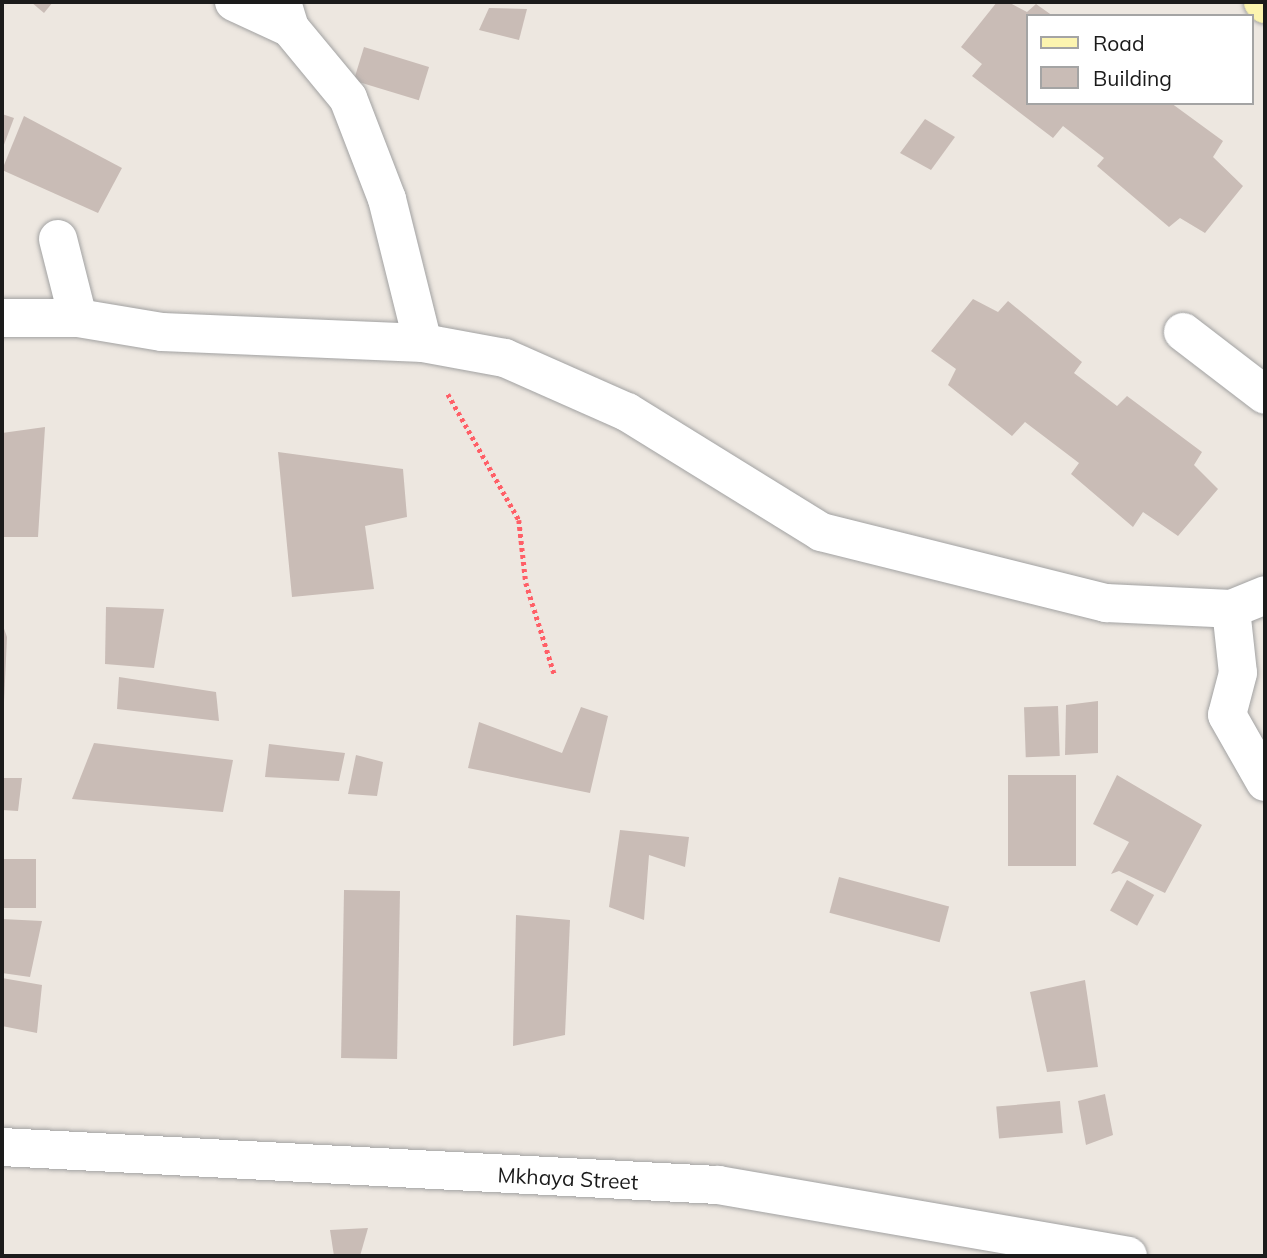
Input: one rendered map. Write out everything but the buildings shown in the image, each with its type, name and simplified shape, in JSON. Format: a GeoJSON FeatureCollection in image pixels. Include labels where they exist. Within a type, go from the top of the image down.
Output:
{"type":"FeatureCollection","features":[{"type":"Feature","properties":{"kind":"street"},"geometry":{"type":"LineString","coordinates":[[234,2],[286,15],[348,98],[387,199],[423,343]]}},
{"type":"Feature","properties":{"kind":"street"},"geometry":{"type":"LineString","coordinates":[[58,239],[78,318]]}},
{"type":"Feature","properties":{"kind":"street"},"geometry":{"type":"LineString","coordinates":[[2,318],[78,318],[162,332],[423,343],[505,358],[627,412],[821,532],[1106,603],[1248,602],[1238,673],[1227,715],[1265,782]]}},
{"type":"Feature","properties":{"kind":"street"},"geometry":{"type":"LineString","coordinates":[[1183,332],[1265,395]]}},
{"type":"Feature","properties":{"kind":"street","name":"Mkhaya Street"},"geometry":{"type":"LineString","coordinates":[[2,1147],[718,1185],[1128,1256]]}},
{"type":"Feature","properties":{"kind":"path"},"geometry":{"type":"LineString","coordinates":[[423,343],[464,428],[519,520],[526,583],[555,676]]}}]}
